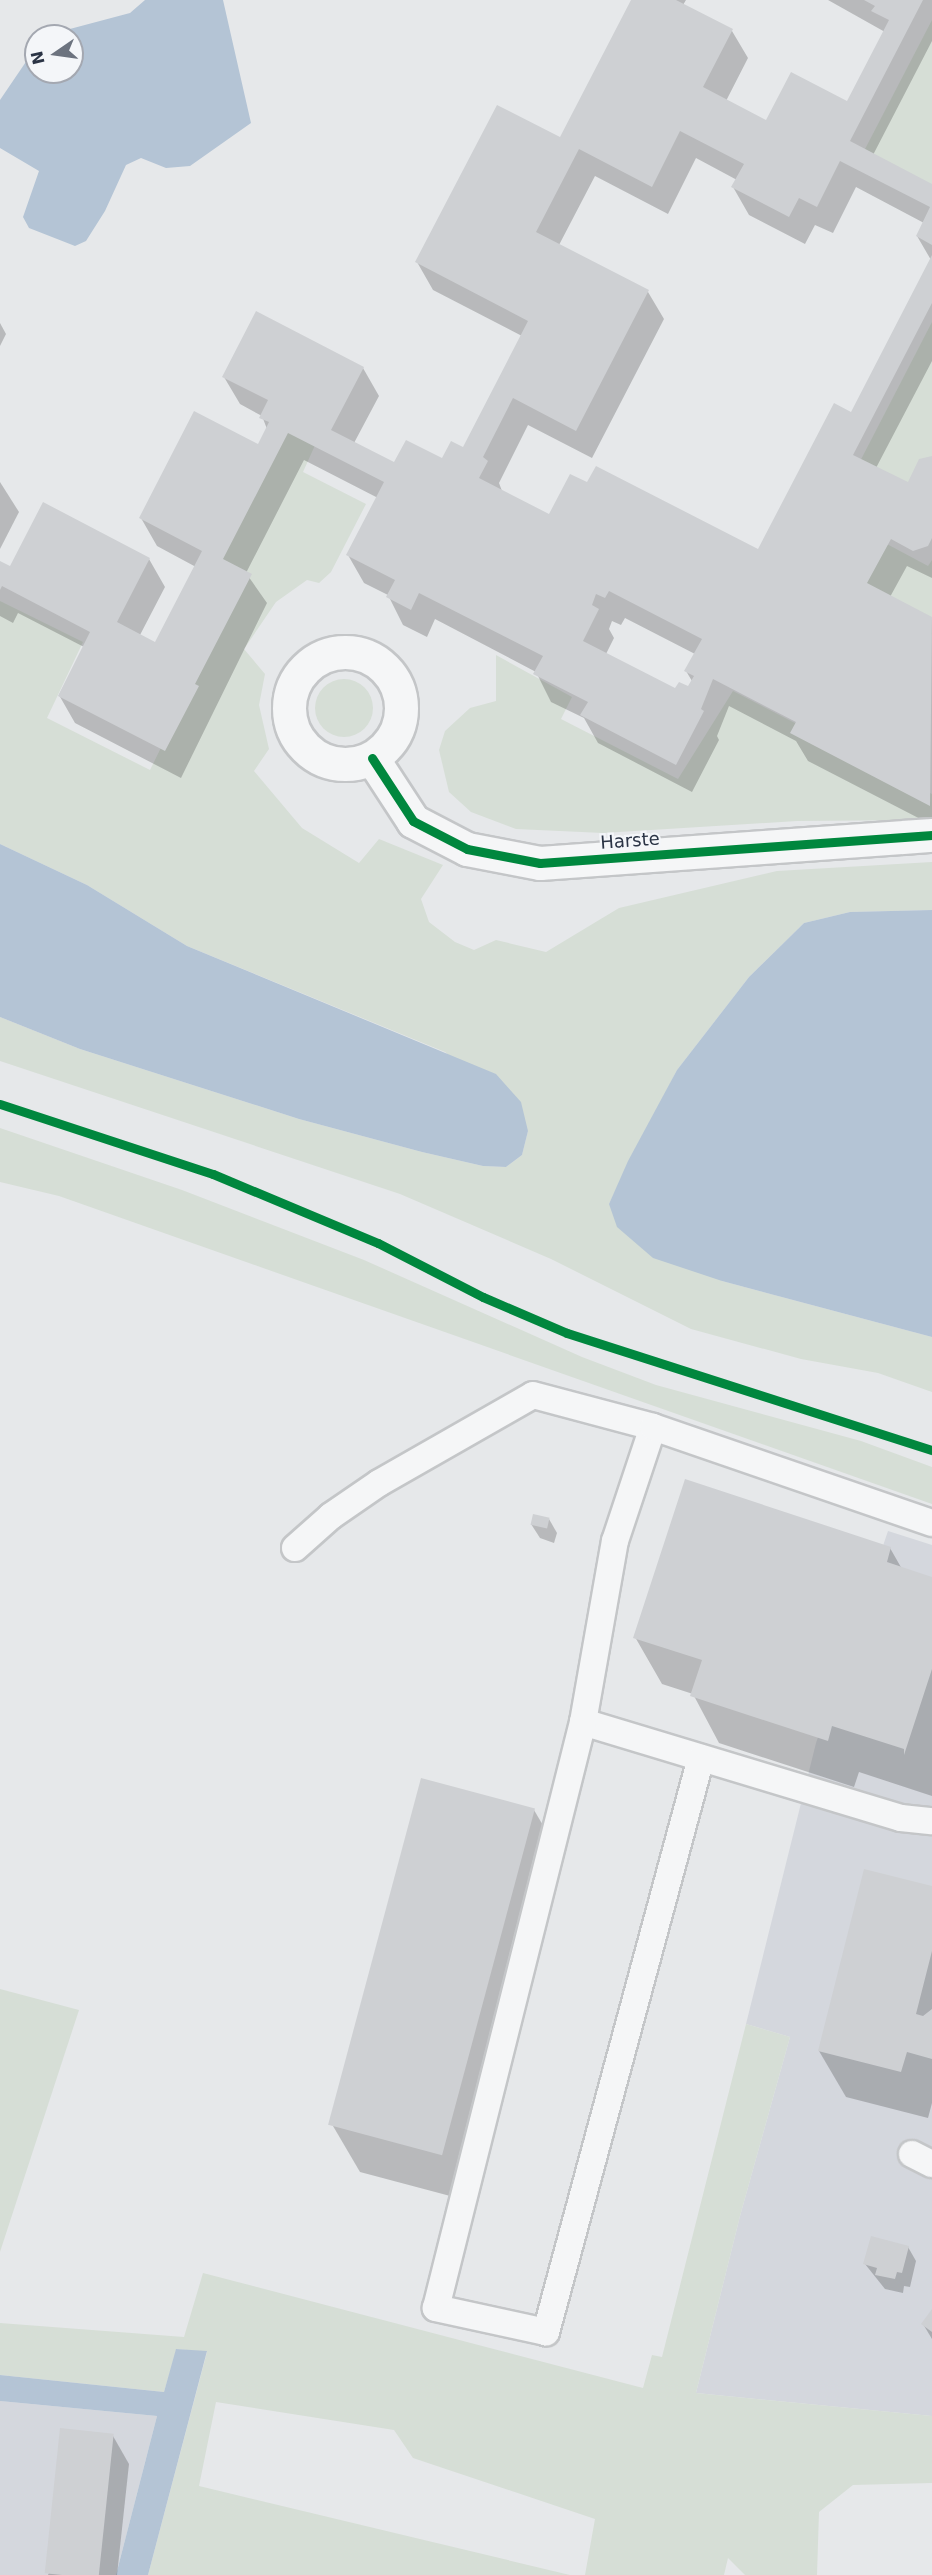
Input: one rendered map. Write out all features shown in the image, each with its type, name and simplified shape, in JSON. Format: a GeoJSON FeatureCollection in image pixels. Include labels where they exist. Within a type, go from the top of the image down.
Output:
{"type":"FeatureCollection","features":[{"type":"Feature","properties":{"kind":"street","name":"Harste"},"geometry":{"type":"LineString","coordinates":[[372,758],[413,821],[467,849],[540,863],[932,835]]}},
{"type":"Feature","properties":{"kind":"lane"},"geometry":{"type":"LineString","coordinates":[[296,1548],[331,1516],[379,1483],[534,1395],[653,1427],[932,1523]]}},
{"type":"Feature","properties":{"kind":"lane"},"geometry":{"type":"LineString","coordinates":[[653,1427],[615,1541],[583,1722],[436,2308],[546,2332],[701,1758]]}},
{"type":"Feature","properties":{"kind":"lane"},"geometry":{"type":"LineString","coordinates":[[583,1722],[901,1818],[932,1821]]}},
{"type":"Feature","properties":{"kind":"shaded area"},"geometry":{"type":"Polygon","coordinates":[[[932,20],[932,186],[864,151],[932,20]]]}},
{"type":"Feature","properties":{"kind":"shaded area"},"geometry":{"type":"Polygon","coordinates":[[[932,322],[932,468],[912,503],[854,473],[932,322]]]}},
{"type":"Feature","properties":{"kind":"shaded area"},"geometry":{"type":"Polygon","coordinates":[[[286,427],[316,443],[303,472],[366,504],[331,572],[319,583],[307,580],[276,602],[244,649],[265,674],[259,705],[269,749],[254,771],[302,828],[359,863],[379,839],[443,865],[421,899],[429,922],[455,942],[474,950],[496,940],[546,952],[619,908],[777,871],[932,862],[932,910],[850,912],[804,923],[749,977],[677,1070],[609,1204],[722,1281],[932,1337],[932,1392],[878,1373],[801,1359],[691,1329],[551,1259],[400,1194],[0,1061],[0,1017],[80,1049],[299,1119],[422,1152],[483,1166],[506,1167],[522,1155],[528,1131],[445,1052],[187,946],[87,885],[0,844],[0,601],[83,642],[47,718],[150,770],[242,584],[215,570],[286,427]]]}},
{"type":"Feature","properties":{"kind":"shaded area"},"geometry":{"type":"Polygon","coordinates":[[[885,543],[928,566],[932,560],[932,635],[856,596],[885,543]]]}},
{"type":"Feature","properties":{"kind":"shaded area"},"geometry":{"type":"Polygon","coordinates":[[[496,655],[572,697],[561,719],[678,779],[733,691],[932,794],[932,820],[797,821],[603,833],[516,829],[471,812],[449,792],[439,750],[445,731],[470,708],[496,701],[496,655]]]}},
{"type":"Feature","properties":{"kind":"shaded area"},"geometry":{"type":"Polygon","coordinates":[[[338,679],[350,679],[365,687],[373,702],[373,714],[365,729],[350,737],[338,737],[323,729],[315,714],[315,702],[323,687],[338,679]]]}},
{"type":"Feature","properties":{"kind":"shaded area"},"geometry":{"type":"Polygon","coordinates":[[[0,1128],[182,1190],[364,1260],[582,1357],[656,1385],[861,1441],[932,1467],[932,1504],[59,1196],[0,1182],[0,1128]]]}},
{"type":"Feature","properties":{"kind":"shaded area"},"geometry":{"type":"Polygon","coordinates":[[[888,1531],[932,1545],[932,2416],[696,2393],[740,2216],[790,2037],[746,2024],[816,1743],[888,1531]]]}},
{"type":"Feature","properties":{"kind":"shaded area"},"geometry":{"type":"Polygon","coordinates":[[[0,1989],[79,2010],[0,2252],[0,1989]]]}},
{"type":"Feature","properties":{"kind":"shaded area"},"geometry":{"type":"Polygon","coordinates":[[[746,2024],[790,2037],[740,2216],[696,2393],[932,2416],[932,2483],[853,2485],[819,2512],[817,2575],[745,2575],[728,2558],[724,2575],[585,2575],[595,2519],[413,2458],[394,2430],[216,2402],[199,2486],[570,2575],[148,2575],[207,2352],[177,2349],[164,2392],[0,2375],[0,2323],[184,2337],[203,2273],[643,2388],[652,2355],[662,2357],[746,2024]]]}},
{"type":"Feature","properties":{"kind":"shaded area"},"geometry":{"type":"Polygon","coordinates":[[[0,2401],[157,2416],[116,2575],[0,2575],[0,2401]]]}},
{"type":"Feature","properties":{"kind":"water"},"geometry":{"type":"Polygon","coordinates":[[[145,0],[223,0],[251,123],[190,166],[166,168],[141,158],[126,165],[105,211],[86,241],[75,246],[29,228],[23,217],[39,171],[0,148],[0,100],[24,65],[24,84],[84,84],[84,25],[130,13],[145,0]]]}},
{"type":"Feature","properties":{"kind":"water"},"geometry":{"type":"Polygon","coordinates":[[[0,844],[87,885],[187,946],[496,1074],[521,1102],[528,1131],[522,1155],[506,1167],[483,1166],[422,1152],[299,1119],[80,1049],[0,1017],[0,844]]]}},
{"type":"Feature","properties":{"kind":"water"},"geometry":{"type":"Polygon","coordinates":[[[932,910],[932,1337],[722,1281],[653,1258],[617,1227],[609,1204],[628,1161],[677,1070],[749,977],[804,923],[850,912],[932,910]]]}},
{"type":"Feature","properties":{"kind":"water"},"geometry":{"type":"Polygon","coordinates":[[[176,2349],[207,2351],[148,2575],[116,2575],[157,2416],[0,2401],[0,2375],[164,2392],[176,2349]]]}},
{"type":"Feature","properties":{"kind":"building"},"geometry":{"type":"Polygon","coordinates":[[[631,0],[676,0],[733,29],[703,87],[766,120],[791,72],[847,101],[889,20],[871,11],[875,6],[864,0],[923,0],[850,141],[932,184],[932,245],[916,236],[930,207],[840,161],[817,207],[799,198],[789,217],[731,187],[744,164],[680,131],[652,187],[579,149],[536,232],[649,290],[576,431],[513,398],[483,457],[488,461],[479,478],[549,514],[570,474],[587,482],[596,466],[758,549],[834,403],[851,412],[932,255],[932,303],[853,455],[908,482],[919,459],[932,456],[932,538],[928,546],[913,551],[891,539],[867,583],[932,617],[930,806],[790,733],[796,722],[713,679],[701,709],[704,711],[676,765],[580,715],[588,702],[533,674],[543,656],[419,593],[411,610],[386,597],[395,580],[346,555],[384,482],[288,433],[223,559],[252,574],[195,684],[199,686],[165,751],[58,696],[90,632],[2,586],[0,590],[0,561],[10,566],[43,502],[150,558],[117,622],[155,642],[202,551],[139,518],[194,411],[258,444],[269,422],[259,418],[268,400],[222,377],[256,311],[364,367],[331,430],[394,462],[406,440],[442,458],[451,441],[463,447],[528,321],[415,262],[497,105],[560,137],[631,0]],[[609,591],[605,598],[596,594],[592,605],[599,609],[583,641],[675,688],[679,682],[688,686],[694,676],[684,671],[702,639],[609,591]]]}},
{"type":"Feature","properties":{"kind":"building"},"geometry":{"type":"Polygon","coordinates":[[[685,1479],[891,1547],[887,1562],[932,1577],[932,1669],[904,1755],[904,1749],[832,1726],[828,1741],[690,1696],[702,1660],[633,1638],[685,1479]]]}},
{"type":"Feature","properties":{"kind":"building"},"geometry":{"type":"Polygon","coordinates":[[[533,1514],[550,1518],[547,1529],[531,1525],[533,1514]]]}},
{"type":"Feature","properties":{"kind":"building"},"geometry":{"type":"Polygon","coordinates":[[[421,1778],[535,1809],[442,2155],[328,2125],[421,1778]]]}},
{"type":"Feature","properties":{"kind":"building"},"geometry":{"type":"Polygon","coordinates":[[[864,1869],[932,1886],[932,1951],[916,2014],[923,2016],[932,2009],[932,2059],[907,2052],[901,2072],[818,2051],[864,1869]]]}},
{"type":"Feature","properties":{"kind":"building"},"geometry":{"type":"Polygon","coordinates":[[[871,2236],[909,2246],[902,2273],[897,2272],[895,2279],[875,2275],[877,2268],[863,2264],[871,2236]]]}},
{"type":"Feature","properties":{"kind":"building"},"geometry":{"type":"Polygon","coordinates":[[[932,2309],[932,2332],[921,2324],[932,2309]]]}},
{"type":"Feature","properties":{"kind":"building"},"geometry":{"type":"Polygon","coordinates":[[[60,2428],[114,2434],[99,2575],[45,2573],[60,2428]]]}},
{"type":"Feature","properties":{"kind":"cycle path"},"geometry":{"type":"LineString","coordinates":[[372,758],[413,821],[467,849],[540,863],[932,835]]}},
{"type":"Feature","properties":{"kind":"cycle path"},"geometry":{"type":"LineString","coordinates":[[0,1104],[213,1174],[378,1243],[483,1297],[567,1333],[932,1450]]}}]}
